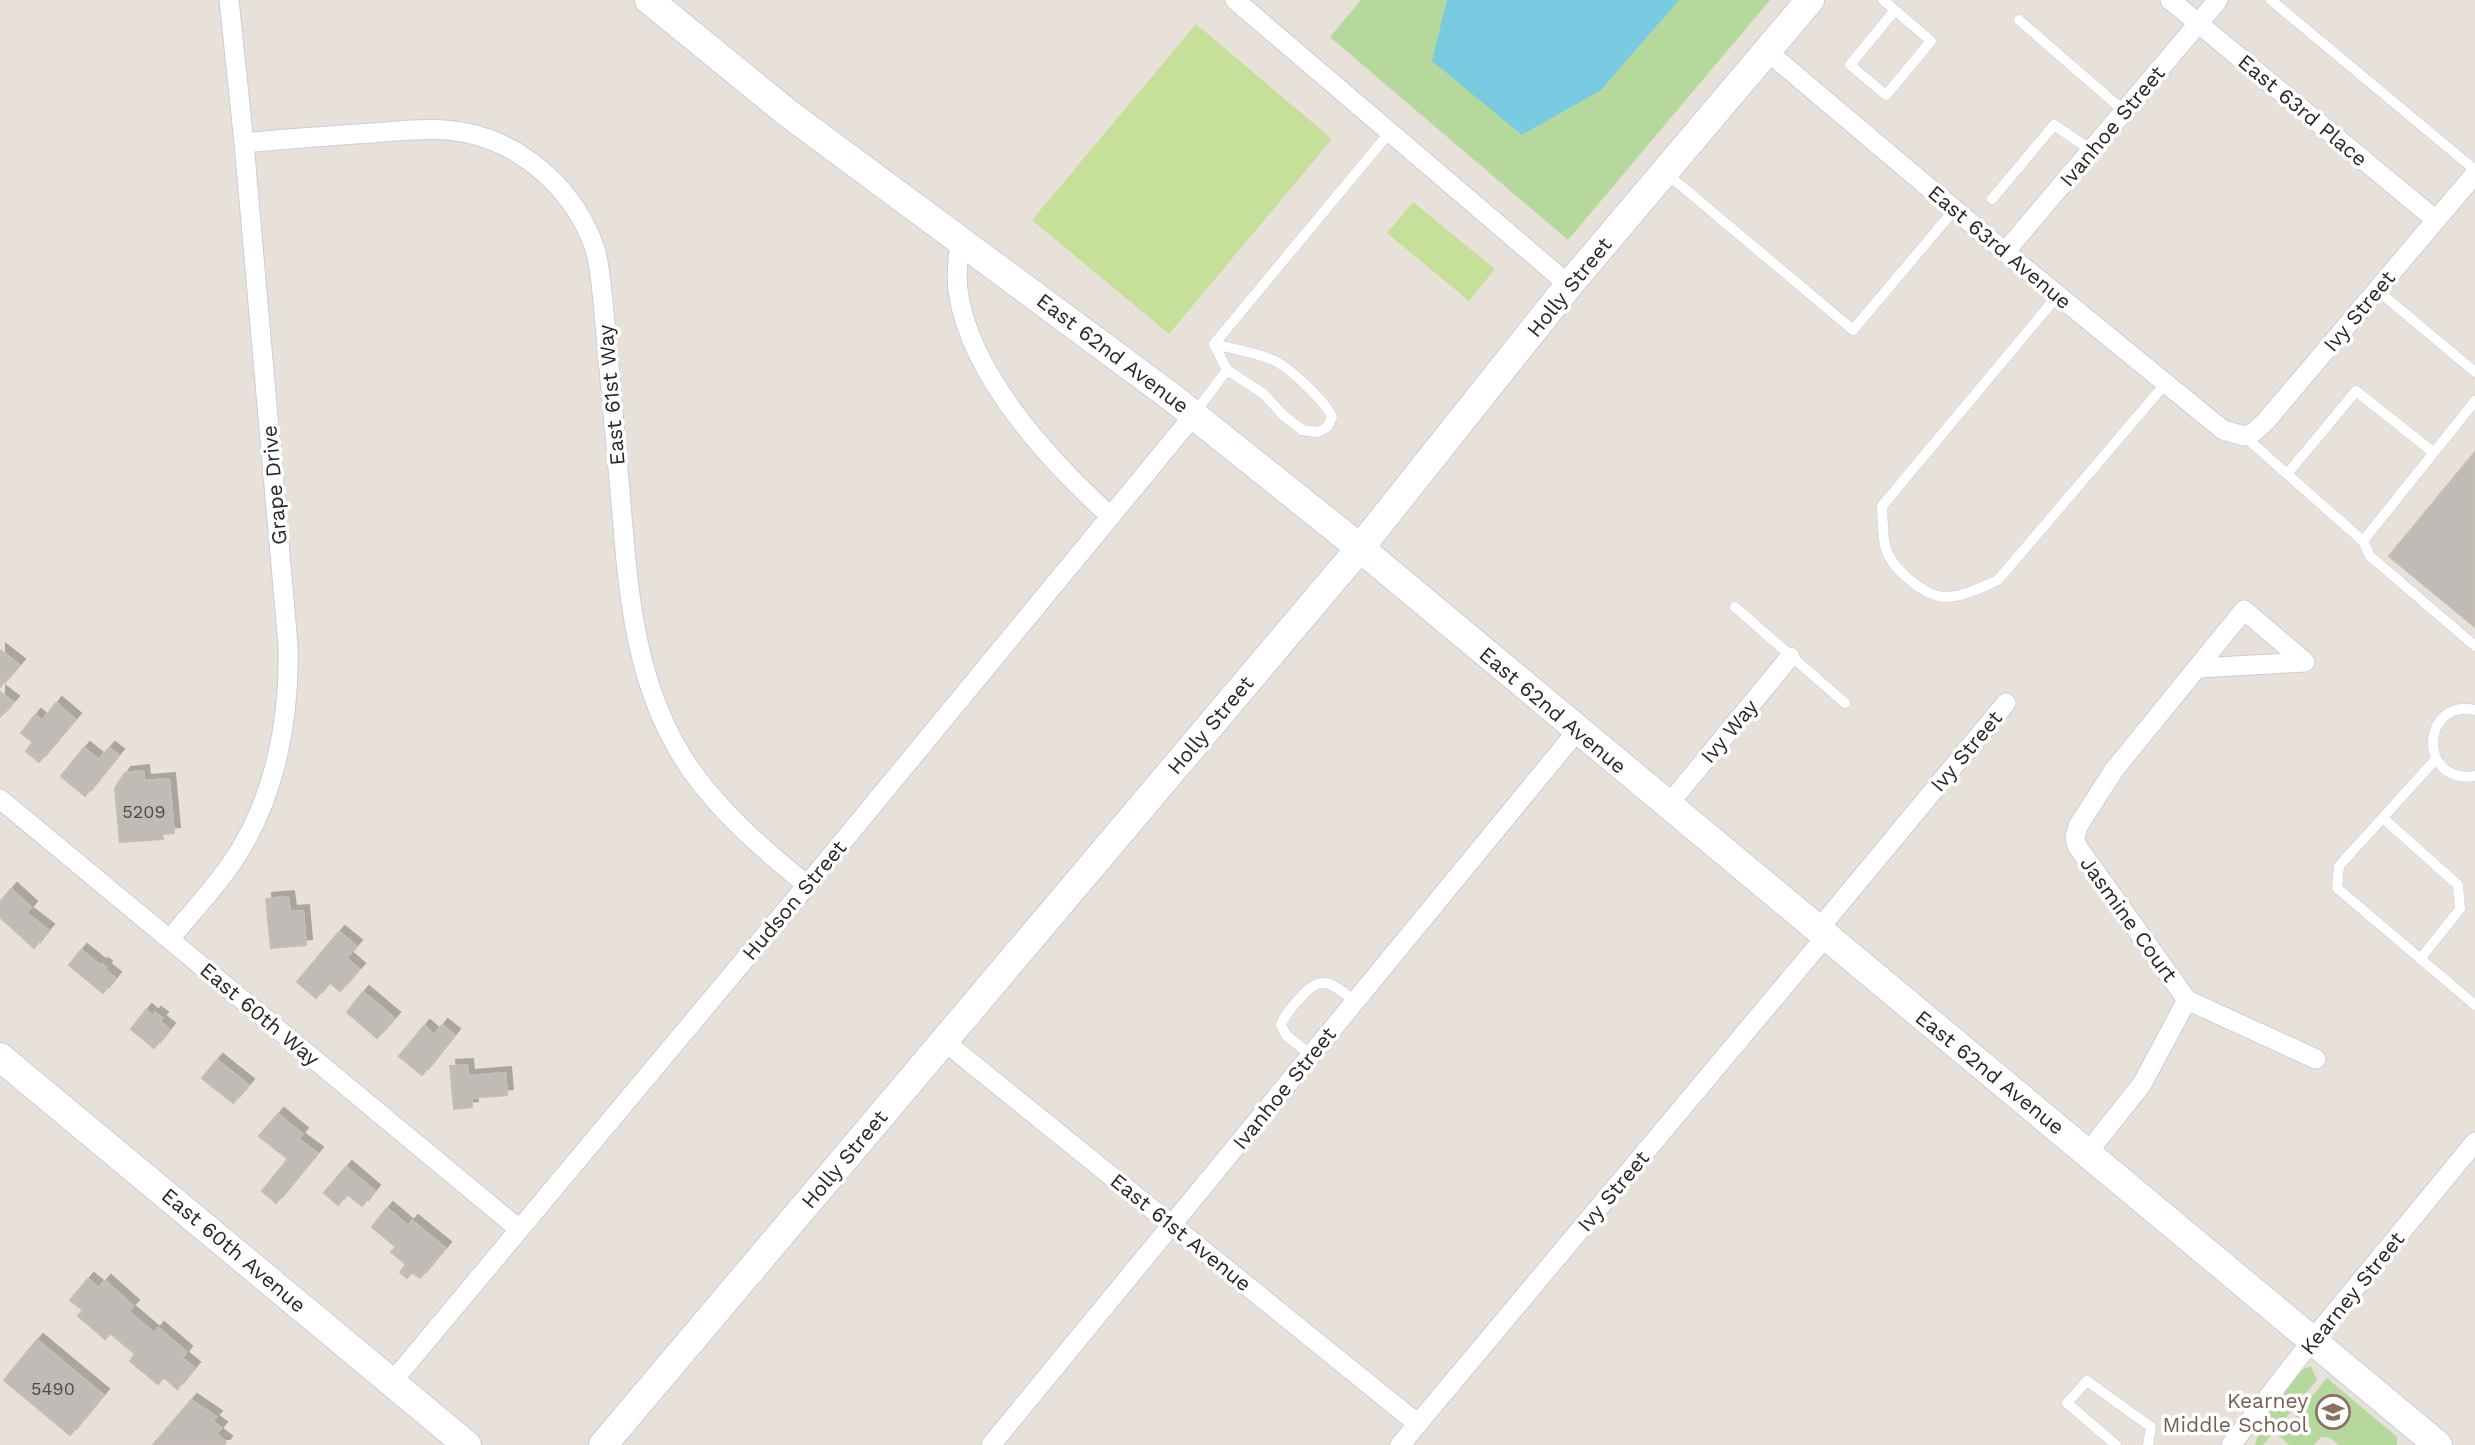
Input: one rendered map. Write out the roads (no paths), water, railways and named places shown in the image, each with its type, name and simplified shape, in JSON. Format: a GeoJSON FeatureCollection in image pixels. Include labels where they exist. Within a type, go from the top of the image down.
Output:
{"type":"FeatureCollection","features":[{"type":"Feature","properties":{"kind":"street","name":"Grape Drive"},"geometry":{"type":"LineString","coordinates":[[170,939],[242,847],[268,789],[279,750],[286,709],[288,645],[229,0]]}},
{"type":"Feature","properties":{"kind":"street","name":"East 62nd Avenue"},"geometry":{"type":"LineString","coordinates":[[649,0],[789,114],[1027,288],[1194,415],[1360,548],[1577,731],[2313,1339],[2435,1444]]}},
{"type":"Feature","properties":{"kind":"street"},"geometry":{"type":"LineString","coordinates":[[1235,0],[1570,285]]}},
{"type":"Feature","properties":{"kind":"street","name":"Holly Street"},"geometry":{"type":"LineString","coordinates":[[603,1445],[1360,548],[1570,285],[1810,0]]}},
{"type":"Feature","properties":{"kind":"street","name":"East 63rd Place"},"geometry":{"type":"LineString","coordinates":[[2170,0],[2436,220]]}},
{"type":"Feature","properties":{"kind":"street","name":"Ivanhoe Street"},"geometry":{"type":"LineString","coordinates":[[2005,252],[2218,0]]}},
{"type":"Feature","properties":{"kind":"street","name":"East 63rd Avenue"},"geometry":{"type":"LineString","coordinates":[[1768,52],[2005,252],[2223,430],[2240,435]]}},
{"type":"Feature","properties":{"kind":"street","name":"East 61st Way"},"geometry":{"type":"LineString","coordinates":[[244,143],[427,129],[464,132],[514,150],[544,172],[566,196],[587,231],[598,260],[628,591],[638,651],[653,697],[676,747],[717,804],[759,845],[807,885]]}},
{"type":"Feature","properties":{"kind":"street","name":"Ivy Street"},"geometry":{"type":"LineString","coordinates":[[2240,435],[2254,432],[2266,421],[2475,172]]}},
{"type":"Feature","properties":{"kind":"street"},"geometry":{"type":"LineString","coordinates":[[960,241],[958,291],[979,353],[1007,402],[1028,431],[1073,481],[1110,515]]}},
{"type":"Feature","properties":{"kind":"street","name":"Hudson Street"},"geometry":{"type":"LineString","coordinates":[[392,1382],[807,885],[1194,415]]}},
{"type":"Feature","properties":{"kind":"street","name":"Jasmine Court"},"geometry":{"type":"LineString","coordinates":[[2199,668],[2305,662],[2244,610],[2114,770],[2078,826],[2075,837],[2077,846],[2187,1000],[2316,1059]]}},
{"type":"Feature","properties":{"kind":"street","name":"Ivy Way"},"geometry":{"type":"LineString","coordinates":[[1668,805],[1790,657]]}},
{"type":"Feature","properties":{"kind":"street","name":"Ivy Street"},"geometry":{"type":"LineString","coordinates":[[1401,1445],[1822,933],[2006,703]]}},
{"type":"Feature","properties":{"kind":"street","name":"Ivanhoe Street"},"geometry":{"type":"LineString","coordinates":[[990,1445],[1577,731]]}},
{"type":"Feature","properties":{"kind":"street","name":"East 60th Way"},"geometry":{"type":"LineString","coordinates":[[0,799],[519,1229]]}},
{"type":"Feature","properties":{"kind":"street","name":"Jasmine Court"},"geometry":{"type":"LineString","coordinates":[[2088,1152],[2142,1084],[2187,1000]]}},
{"type":"Feature","properties":{"kind":"street","name":"East 61st Avenue"},"geometry":{"type":"LineString","coordinates":[[944,1041],[1418,1424]]}},
{"type":"Feature","properties":{"kind":"street","name":"East 60th Avenue"},"geometry":{"type":"LineString","coordinates":[[0,1057],[467,1445]]}},
{"type":"Feature","properties":{"kind":"street","name":"Kearney Street"},"geometry":{"type":"LineString","coordinates":[[2231,1445],[2313,1339],[2475,1142]]}},
{"type":"Feature","properties":{"kind":"lane"},"geometry":{"type":"LineString","coordinates":[[1883,0],[1895,10],[1931,41],[1886,95],[1850,65],[1895,10]]}},
{"type":"Feature","properties":{"kind":"lane"},"geometry":{"type":"LineString","coordinates":[[2271,0],[2475,172]]}},
{"type":"Feature","properties":{"kind":"lane"},"geometry":{"type":"LineString","coordinates":[[2019,20],[2124,111]]}},
{"type":"Feature","properties":{"kind":"lane"},"geometry":{"type":"LineString","coordinates":[[1992,199],[2054,125],[2091,150]]}},
{"type":"Feature","properties":{"kind":"lane"},"geometry":{"type":"LineString","coordinates":[[1214,344],[1390,132]]}},
{"type":"Feature","properties":{"kind":"lane"},"geometry":{"type":"LineString","coordinates":[[1665,172],[1853,330],[1954,209]]}},
{"type":"Feature","properties":{"kind":"lane"},"geometry":{"type":"LineString","coordinates":[[2377,290],[2475,372]]}},
{"type":"Feature","properties":{"kind":"lane"},"geometry":{"type":"LineString","coordinates":[[2058,295],[1882,506],[1886,550],[1900,572],[1925,591],[1939,597],[1959,595],[1998,580],[2166,383]]}},
{"type":"Feature","properties":{"kind":"lane"},"geometry":{"type":"LineString","coordinates":[[1214,344],[1273,360],[1317,395],[1332,417],[1327,426],[1318,432],[1302,430],[1264,394],[1227,370],[1214,344]]}},
{"type":"Feature","properties":{"kind":"lane"},"geometry":{"type":"LineString","coordinates":[[1194,415],[1227,370]]}},
{"type":"Feature","properties":{"kind":"lane"},"geometry":{"type":"LineString","coordinates":[[2287,474],[2356,391],[2434,452]]}},
{"type":"Feature","properties":{"kind":"lane"},"geometry":{"type":"LineString","coordinates":[[2363,541],[2475,401]]}},
{"type":"Feature","properties":{"kind":"lane"},"geometry":{"type":"LineString","coordinates":[[2240,435],[2363,541],[2370,555],[2475,646]]}},
{"type":"Feature","properties":{"kind":"lane"},"geometry":{"type":"LineString","coordinates":[[1735,607],[1845,703]]}},
{"type":"Feature","properties":{"kind":"lane"},"geometry":{"type":"LineString","coordinates":[[2475,710],[2460,709],[2443,718],[2432,737],[2436,760],[2444,769],[2454,775],[2475,776]]}},
{"type":"Feature","properties":{"kind":"lane"},"geometry":{"type":"LineString","coordinates":[[2436,760],[2339,866],[2337,888],[2475,1005]]}},
{"type":"Feature","properties":{"kind":"lane"},"geometry":{"type":"LineString","coordinates":[[2383,818],[2458,885],[2460,909],[2420,959]]}},
{"type":"Feature","properties":{"kind":"lane"},"geometry":{"type":"LineString","coordinates":[[1311,1055],[1287,1037],[1281,1025],[1284,1017],[1310,987],[1319,982],[1330,983],[1355,1001]]}},
{"type":"Feature","properties":{"kind":"lane"},"geometry":{"type":"LineString","coordinates":[[2116,1445],[2067,1403],[2087,1381],[2151,1427],[2148,1445]]}},
{"type":"Feature","properties":{"kind":"water"},"geometry":{"type":"Polygon","coordinates":[[[1447,0],[1679,0],[1601,90],[1522,135],[1432,61],[1447,0]]]}},
{"type":"Feature","properties":{"kind":"place","name":"Kearney Middle School"},"geometry":{"type":"Point","coordinates":[2333,1412]}}]}
